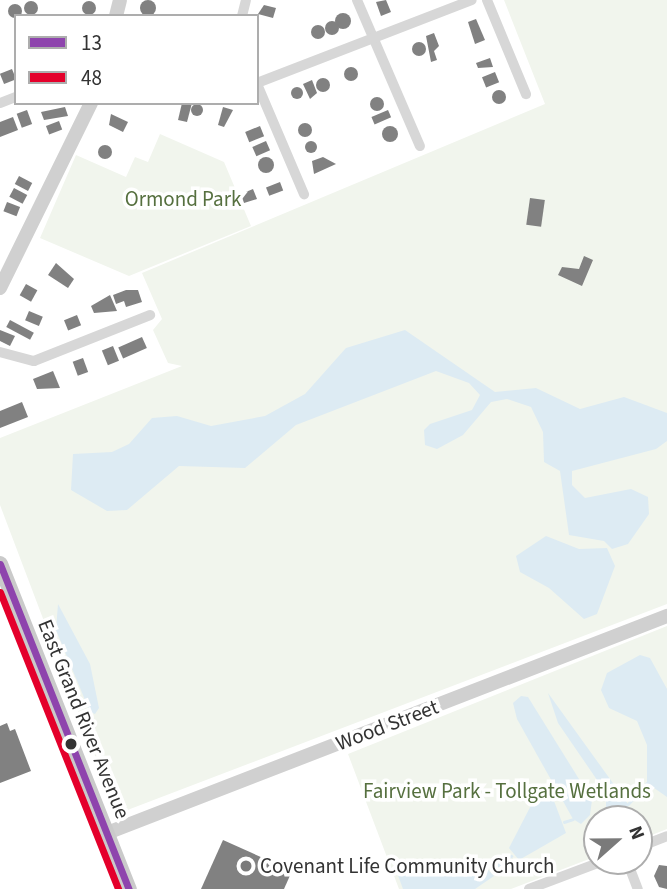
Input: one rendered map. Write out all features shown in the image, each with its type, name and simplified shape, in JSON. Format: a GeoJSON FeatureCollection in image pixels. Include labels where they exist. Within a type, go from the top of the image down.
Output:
{"type":"FeatureCollection","features":[{"type":"Feature","properties":{"kind":"main road","name":"East Grand River Avenue"},"geometry":{"type":"LineString","coordinates":[[0,564],[129,889]]}},
{"type":"Feature","properties":{"kind":"street"},"geometry":{"type":"LineString","coordinates":[[357,0],[420,146]]}},
{"type":"Feature","properties":{"kind":"street"},"geometry":{"type":"LineString","coordinates":[[259,83],[472,0]]}},
{"type":"Feature","properties":{"kind":"street"},"geometry":{"type":"LineString","coordinates":[[487,0],[526,94]]}},
{"type":"Feature","properties":{"kind":"street"},"geometry":{"type":"LineString","coordinates":[[259,89],[304,194]]}},
{"type":"Feature","properties":{"kind":"street"},"geometry":{"type":"LineString","coordinates":[[0,288],[90,105]]}},
{"type":"Feature","properties":{"kind":"street"},"geometry":{"type":"LineString","coordinates":[[0,352],[34,361],[149,315]]}},
{"type":"Feature","properties":{"kind":"street","name":"Wood Street"},"geometry":{"type":"LineString","coordinates":[[107,833],[667,616]]}},
{"type":"Feature","properties":{"kind":"street"},"geometry":{"type":"LineString","coordinates":[[529,889],[583,869]]}},
{"type":"Feature","properties":{"kind":"green space"},"geometry":{"type":"Polygon","coordinates":[[[504,0],[667,0],[667,604],[117,814],[0,505],[0,438],[182,366],[168,363],[153,330],[162,319],[142,273],[545,104],[504,0]]]}},
{"type":"Feature","properties":{"kind":"green space","name":"Ormond Park"},"geometry":{"type":"Polygon","coordinates":[[[160,134],[224,162],[251,226],[129,276],[40,238],[76,155],[126,177],[135,157],[148,162],[160,134]]]}},
{"type":"Feature","properties":{"kind":"green space","name":"Fairview Park - Tollgate Wetlands"},"geometry":{"type":"Polygon","coordinates":[[[667,626],[667,829],[653,834],[653,805],[583,805],[583,861],[511,889],[399,889],[348,754],[667,626]]]}},
{"type":"Feature","properties":{"kind":"shaded area"},"geometry":{"type":"Polygon","coordinates":[[[405,330],[495,392],[536,388],[580,409],[624,397],[667,413],[667,441],[656,449],[572,471],[572,485],[585,498],[631,489],[648,497],[649,514],[628,544],[612,549],[604,541],[569,535],[560,471],[544,462],[543,432],[531,407],[507,399],[491,402],[463,435],[437,449],[425,445],[424,430],[430,424],[472,410],[480,395],[469,383],[436,371],[296,425],[245,468],[179,466],[127,510],[107,511],[71,490],[73,454],[112,452],[129,444],[152,418],[177,416],[211,426],[265,416],[305,394],[346,348],[405,330]]]}},
{"type":"Feature","properties":{"kind":"shaded area"},"geometry":{"type":"Polygon","coordinates":[[[546,536],[579,549],[607,548],[615,566],[597,614],[584,619],[549,588],[520,572],[516,556],[546,536]]]}},
{"type":"Feature","properties":{"kind":"shaded area"},"geometry":{"type":"Polygon","coordinates":[[[58,604],[90,664],[99,708],[95,714],[90,712],[56,630],[58,604]]]}},
{"type":"Feature","properties":{"kind":"shaded area"},"geometry":{"type":"Polygon","coordinates":[[[640,655],[650,658],[667,689],[667,797],[647,783],[647,745],[637,721],[609,708],[601,690],[607,673],[640,655]]]}},
{"type":"Feature","properties":{"kind":"shaded area"},"geometry":{"type":"Polygon","coordinates":[[[548,693],[628,805],[606,805],[606,793],[558,723],[548,693]]]}},
{"type":"Feature","properties":{"kind":"shaded area"},"geometry":{"type":"Polygon","coordinates":[[[521,696],[528,697],[592,800],[591,805],[583,805],[581,824],[573,819],[517,719],[513,703],[521,696]]]}},
{"type":"Feature","properties":{"kind":"shaded area"},"geometry":{"type":"Polygon","coordinates":[[[540,788],[554,801],[566,833],[519,860],[509,848],[540,788]]]}},
{"type":"Feature","properties":{"kind":"shaded area"},"geometry":{"type":"Polygon","coordinates":[[[479,860],[494,876],[475,889],[403,889],[396,870],[403,865],[440,871],[479,860]]]}},
{"type":"Feature","properties":{"kind":"building"},"geometry":{"type":"Polygon","coordinates":[[[148,0],[155,5],[154,14],[142,14],[142,2],[148,0]]]}},
{"type":"Feature","properties":{"kind":"building"},"geometry":{"type":"Polygon","coordinates":[[[386,0],[391,12],[381,16],[376,2],[386,0]]]}},
{"type":"Feature","properties":{"kind":"building"},"geometry":{"type":"Polygon","coordinates":[[[31,1],[37,5],[36,13],[26,13],[26,3],[31,1]]]}},
{"type":"Feature","properties":{"kind":"building"},"geometry":{"type":"Polygon","coordinates":[[[86,1],[92,1],[96,5],[93,14],[85,14],[82,11],[82,5],[86,1]]]}},
{"type":"Feature","properties":{"kind":"building"},"geometry":{"type":"Polygon","coordinates":[[[264,5],[276,8],[273,18],[258,14],[264,5]]]}},
{"type":"Feature","properties":{"kind":"building"},"geometry":{"type":"Polygon","coordinates":[[[10,6],[20,6],[21,14],[14,14],[14,18],[10,16],[10,6]]]}},
{"type":"Feature","properties":{"kind":"building"},"geometry":{"type":"Polygon","coordinates":[[[343,13],[349,15],[349,27],[343,29],[337,27],[335,21],[337,15],[343,13]]]}},
{"type":"Feature","properties":{"kind":"building"},"geometry":{"type":"Polygon","coordinates":[[[476,19],[485,40],[475,44],[468,22],[476,19]]]}},
{"type":"Feature","properties":{"kind":"building"},"geometry":{"type":"Polygon","coordinates":[[[329,21],[335,21],[339,28],[335,35],[329,35],[325,31],[325,25],[329,21]]]}},
{"type":"Feature","properties":{"kind":"building"},"geometry":{"type":"Polygon","coordinates":[[[315,25],[321,25],[325,32],[321,39],[315,39],[311,35],[311,29],[315,25]]]}},
{"type":"Feature","properties":{"kind":"building"},"geometry":{"type":"Polygon","coordinates":[[[434,33],[439,46],[434,51],[437,60],[431,62],[426,36],[434,33]]]}},
{"type":"Feature","properties":{"kind":"building"},"geometry":{"type":"Polygon","coordinates":[[[416,42],[422,42],[426,49],[422,56],[416,56],[412,52],[412,46],[416,42]]]}},
{"type":"Feature","properties":{"kind":"building"},"geometry":{"type":"Polygon","coordinates":[[[490,58],[493,67],[478,68],[476,63],[490,58]]]}},
{"type":"Feature","properties":{"kind":"building"},"geometry":{"type":"Polygon","coordinates":[[[348,67],[354,67],[358,74],[354,81],[348,81],[344,77],[344,71],[348,67]]]}},
{"type":"Feature","properties":{"kind":"building"},"geometry":{"type":"Polygon","coordinates":[[[12,69],[14,80],[4,84],[0,74],[12,69]]]}},
{"type":"Feature","properties":{"kind":"building"},"geometry":{"type":"Polygon","coordinates":[[[495,72],[499,82],[486,87],[482,77],[495,72]]]}},
{"type":"Feature","properties":{"kind":"building"},"geometry":{"type":"Polygon","coordinates":[[[323,78],[328,80],[328,90],[323,92],[318,90],[316,85],[318,80],[323,78]]]}},
{"type":"Feature","properties":{"kind":"building"},"geometry":{"type":"Polygon","coordinates":[[[312,80],[317,93],[310,99],[303,84],[312,80]]]}},
{"type":"Feature","properties":{"kind":"building"},"geometry":{"type":"Polygon","coordinates":[[[297,87],[303,93],[297,99],[291,93],[297,87]]]}},
{"type":"Feature","properties":{"kind":"building"},"geometry":{"type":"Polygon","coordinates":[[[499,90],[504,92],[504,102],[499,104],[494,102],[492,97],[494,92],[499,90]]]}},
{"type":"Feature","properties":{"kind":"building"},"geometry":{"type":"Polygon","coordinates":[[[377,97],[382,99],[382,109],[377,111],[372,109],[370,104],[372,99],[377,97]]]}},
{"type":"Feature","properties":{"kind":"building"},"geometry":{"type":"Polygon","coordinates":[[[182,105],[191,105],[187,122],[178,120],[182,105]]]}},
{"type":"Feature","properties":{"kind":"building"},"geometry":{"type":"Polygon","coordinates":[[[192,105],[202,105],[202,115],[192,115],[192,105]]]}},
{"type":"Feature","properties":{"kind":"building"},"geometry":{"type":"Polygon","coordinates":[[[65,107],[68,116],[44,120],[41,112],[65,107]]]}},
{"type":"Feature","properties":{"kind":"building"},"geometry":{"type":"Polygon","coordinates":[[[223,107],[233,110],[224,127],[218,125],[223,107]]]}},
{"type":"Feature","properties":{"kind":"building"},"geometry":{"type":"Polygon","coordinates":[[[27,110],[32,124],[22,128],[17,114],[27,110]]]}},
{"type":"Feature","properties":{"kind":"building"},"geometry":{"type":"Polygon","coordinates":[[[388,110],[391,117],[375,124],[371,117],[388,110]]]}},
{"type":"Feature","properties":{"kind":"building"},"geometry":{"type":"Polygon","coordinates":[[[111,114],[128,122],[123,132],[109,125],[111,114]]]}},
{"type":"Feature","properties":{"kind":"building"},"geometry":{"type":"Polygon","coordinates":[[[13,117],[18,130],[0,137],[0,122],[13,117]]]}},
{"type":"Feature","properties":{"kind":"building"},"geometry":{"type":"Polygon","coordinates":[[[59,121],[62,129],[49,134],[46,126],[59,121]]]}},
{"type":"Feature","properties":{"kind":"building"},"geometry":{"type":"Polygon","coordinates":[[[302,123],[308,123],[312,130],[308,137],[302,137],[298,133],[298,127],[302,123]]]}},
{"type":"Feature","properties":{"kind":"building"},"geometry":{"type":"Polygon","coordinates":[[[260,126],[264,136],[249,142],[245,132],[260,126]]]}},
{"type":"Feature","properties":{"kind":"building"},"geometry":{"type":"Polygon","coordinates":[[[390,126],[398,134],[390,142],[382,134],[390,126]]]}},
{"type":"Feature","properties":{"kind":"building"},"geometry":{"type":"Polygon","coordinates":[[[266,141],[270,150],[256,156],[252,147],[266,141]]]}},
{"type":"Feature","properties":{"kind":"building"},"geometry":{"type":"Polygon","coordinates":[[[311,141],[317,147],[311,153],[305,147],[311,141]]]}},
{"type":"Feature","properties":{"kind":"building"},"geometry":{"type":"Polygon","coordinates":[[[102,145],[108,145],[112,152],[108,159],[102,159],[98,155],[98,149],[102,145]]]}},
{"type":"Feature","properties":{"kind":"building"},"geometry":{"type":"Polygon","coordinates":[[[266,157],[274,165],[266,173],[258,165],[266,157]]]}},
{"type":"Feature","properties":{"kind":"building"},"geometry":{"type":"Polygon","coordinates":[[[323,157],[336,164],[314,174],[312,161],[323,157]]]}},
{"type":"Feature","properties":{"kind":"building"},"geometry":{"type":"Polygon","coordinates":[[[19,176],[32,183],[28,191],[15,184],[19,176]]]}},
{"type":"Feature","properties":{"kind":"building"},"geometry":{"type":"Polygon","coordinates":[[[280,182],[283,190],[269,196],[266,187],[280,182]]]}},
{"type":"Feature","properties":{"kind":"building"},"geometry":{"type":"Polygon","coordinates":[[[14,188],[27,195],[23,204],[9,197],[14,188]]]}},
{"type":"Feature","properties":{"kind":"building"},"geometry":{"type":"Polygon","coordinates":[[[253,189],[257,199],[244,203],[241,194],[253,189]]]}},
{"type":"Feature","properties":{"kind":"building"},"geometry":{"type":"Polygon","coordinates":[[[530,198],[545,200],[541,227],[526,225],[530,198]]]}},
{"type":"Feature","properties":{"kind":"building"},"geometry":{"type":"Polygon","coordinates":[[[7,202],[20,207],[16,216],[3,211],[7,202]]]}},
{"type":"Feature","properties":{"kind":"building"},"geometry":{"type":"Polygon","coordinates":[[[584,256],[593,260],[582,286],[558,275],[562,267],[579,269],[584,256]]]}},
{"type":"Feature","properties":{"kind":"building"},"geometry":{"type":"Polygon","coordinates":[[[56,263],[74,279],[68,288],[48,275],[56,263]]]}},
{"type":"Feature","properties":{"kind":"building"},"geometry":{"type":"Polygon","coordinates":[[[26,284],[37,290],[31,302],[20,295],[26,284]]]}},
{"type":"Feature","properties":{"kind":"building"},"geometry":{"type":"Polygon","coordinates":[[[126,290],[138,290],[142,302],[126,307],[124,301],[116,304],[113,295],[126,290]]]}},
{"type":"Feature","properties":{"kind":"building"},"geometry":{"type":"Polygon","coordinates":[[[110,295],[117,311],[94,313],[91,306],[110,295]]]}},
{"type":"Feature","properties":{"kind":"building"},"geometry":{"type":"Polygon","coordinates":[[[29,311],[43,317],[39,326],[25,320],[29,311]]]}},
{"type":"Feature","properties":{"kind":"building"},"geometry":{"type":"Polygon","coordinates":[[[77,315],[81,325],[68,330],[64,320],[77,315]]]}},
{"type":"Feature","properties":{"kind":"building"},"geometry":{"type":"Polygon","coordinates":[[[10,320],[34,333],[30,340],[6,327],[10,320]]]}},
{"type":"Feature","properties":{"kind":"building"},"geometry":{"type":"Polygon","coordinates":[[[0,330],[15,336],[10,346],[0,341],[0,330]]]}},
{"type":"Feature","properties":{"kind":"building"},"geometry":{"type":"Polygon","coordinates":[[[142,337],[147,348],[123,359],[118,348],[142,337]]]}},
{"type":"Feature","properties":{"kind":"building"},"geometry":{"type":"Polygon","coordinates":[[[113,346],[119,361],[108,365],[102,350],[113,346]]]}},
{"type":"Feature","properties":{"kind":"building"},"geometry":{"type":"Polygon","coordinates":[[[83,358],[88,372],[78,376],[73,362],[83,358]]]}},
{"type":"Feature","properties":{"kind":"building"},"geometry":{"type":"Polygon","coordinates":[[[53,371],[60,388],[37,389],[33,379],[53,371]]]}},
{"type":"Feature","properties":{"kind":"building"},"geometry":{"type":"Polygon","coordinates":[[[22,402],[28,417],[0,428],[0,411],[22,402]]]}},
{"type":"Feature","properties":{"kind":"building"},"geometry":{"type":"Polygon","coordinates":[[[7,723],[10,731],[15,729],[31,771],[0,783],[0,726],[7,723]]]}},
{"type":"Feature","properties":{"kind":"building","name":"Covenant Life Community Church"},"geometry":{"type":"Polygon","coordinates":[[[223,840],[292,871],[284,889],[201,889],[223,840]]]}},
{"type":"Feature","properties":{"kind":"building"},"geometry":{"type":"Polygon","coordinates":[[[659,865],[667,866],[667,889],[659,887],[654,876],[659,865]]]}},
{"type":"Feature","properties":{"kind":"waterway"},"geometry":{"type":"LineString","coordinates":[[628,804],[647,783]]}},
{"type":"Feature","properties":{"kind":"waterway"},"geometry":{"type":"LineString","coordinates":[[564,822],[573,819]]}},
{"type":"Feature","properties":{"kind":"waterway"},"geometry":{"type":"LineString","coordinates":[[492,869],[511,856]]}},
{"type":"Feature","properties":{"kind":"transit line","name":"13"},"geometry":{"type":"LineString","coordinates":[[0,564],[129,889]]}},
{"type":"Feature","properties":{"kind":"transit line","name":"48"},"geometry":{"type":"LineString","coordinates":[[0,592],[118,889]]}},
{"type":"Feature","properties":{"kind":"place","name":"Covenant Life Community Church"},"geometry":{"type":"Point","coordinates":[246,866]}}]}
